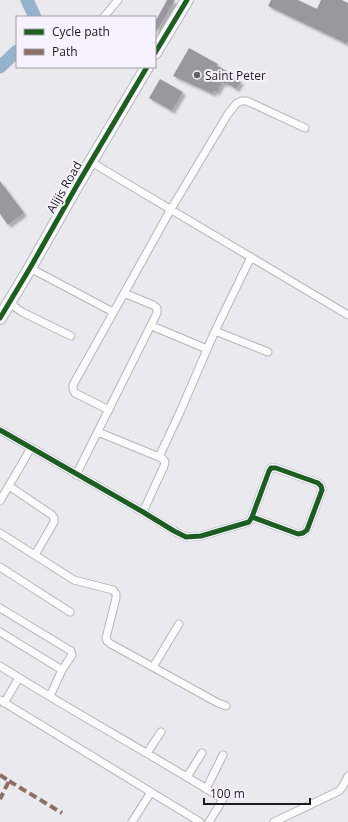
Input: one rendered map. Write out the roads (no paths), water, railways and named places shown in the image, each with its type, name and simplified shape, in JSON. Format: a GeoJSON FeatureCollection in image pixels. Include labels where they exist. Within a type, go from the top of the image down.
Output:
{"type":"FeatureCollection","features":[{"type":"Feature","properties":{"kind":"main road"},"geometry":{"type":"LineString","coordinates":[[156,50],[187,0]]}},
{"type":"Feature","properties":{"kind":"main road","name":"Alijis Road"},"geometry":{"type":"LineString","coordinates":[[0,318],[145,68]]}},
{"type":"Feature","properties":{"kind":"street"},"geometry":{"type":"LineString","coordinates":[[105,16],[118,0]]}},
{"type":"Feature","properties":{"kind":"street"},"geometry":{"type":"LineString","coordinates":[[109,410],[76,393],[73,389],[73,385],[171,209],[228,114],[240,101],[247,101],[305,128]]}},
{"type":"Feature","properties":{"kind":"street"},"geometry":{"type":"LineString","coordinates":[[91,162],[348,315]]}},
{"type":"Feature","properties":{"kind":"street"},"geometry":{"type":"LineString","coordinates":[[159,457],[215,331],[251,257]]}},
{"type":"Feature","properties":{"kind":"street"},"geometry":{"type":"LineString","coordinates":[[30,268],[113,312]]}},
{"type":"Feature","properties":{"kind":"street"},"geometry":{"type":"LineString","coordinates":[[76,475],[152,326],[157,313],[157,308],[153,305],[124,293]]}},
{"type":"Feature","properties":{"kind":"street"},"geometry":{"type":"LineString","coordinates":[[10,301],[22,312],[71,336]]}},
{"type":"Feature","properties":{"kind":"street"},"geometry":{"type":"LineString","coordinates":[[152,326],[207,349]]}},
{"type":"Feature","properties":{"kind":"street"},"geometry":{"type":"LineString","coordinates":[[215,331],[268,352]]}},
{"type":"Feature","properties":{"kind":"street"},"geometry":{"type":"LineString","coordinates":[[0,430],[186,537],[201,536],[249,522],[271,468],[276,468],[311,480],[321,486],[322,490],[307,530],[303,533],[298,534],[252,517]]}},
{"type":"Feature","properties":{"kind":"street"},"geometry":{"type":"LineString","coordinates":[[98,432],[159,457],[165,462],[143,512]]}},
{"type":"Feature","properties":{"kind":"street"},"geometry":{"type":"LineString","coordinates":[[0,501],[32,448]]}},
{"type":"Feature","properties":{"kind":"street"},"geometry":{"type":"LineString","coordinates":[[9,486],[52,515],[54,518],[54,522],[35,555]]}},
{"type":"Feature","properties":{"kind":"street"},"geometry":{"type":"LineString","coordinates":[[0,533],[74,580],[113,590],[116,594],[116,598],[106,638],[107,641],[218,703],[226,706]]}},
{"type":"Feature","properties":{"kind":"street"},"geometry":{"type":"LineString","coordinates":[[0,567],[70,612]]}},
{"type":"Feature","properties":{"kind":"street"},"geometry":{"type":"LineString","coordinates":[[0,608],[71,651],[71,658],[62,670],[50,696]]}},
{"type":"Feature","properties":{"kind":"street"},"geometry":{"type":"LineString","coordinates":[[153,667],[179,624]]}},
{"type":"Feature","properties":{"kind":"street"},"geometry":{"type":"LineString","coordinates":[[0,632],[62,670]]}},
{"type":"Feature","properties":{"kind":"street"},"geometry":{"type":"LineString","coordinates":[[0,666],[223,799],[209,822]]}},
{"type":"Feature","properties":{"kind":"street"},"geometry":{"type":"LineString","coordinates":[[20,678],[2,702],[151,792],[188,819],[200,822]]}},
{"type":"Feature","properties":{"kind":"street"},"geometry":{"type":"LineString","coordinates":[[147,753],[161,732]]}},
{"type":"Feature","properties":{"kind":"street"},"geometry":{"type":"LineString","coordinates":[[186,777],[202,753]]}},
{"type":"Feature","properties":{"kind":"street"},"geometry":{"type":"LineString","coordinates":[[206,789],[223,755]]}},
{"type":"Feature","properties":{"kind":"street"},"geometry":{"type":"LineString","coordinates":[[274,822],[339,791],[348,776]]}},
{"type":"Feature","properties":{"kind":"street"},"geometry":{"type":"LineString","coordinates":[[132,822],[151,792]]}},
{"type":"Feature","properties":{"kind":"waterway"},"geometry":{"type":"LineString","coordinates":[[27,0],[35,16]]}},
{"type":"Feature","properties":{"kind":"waterway"},"geometry":{"type":"LineString","coordinates":[[0,67],[16,52]]}},
{"type":"Feature","properties":{"kind":"place","name":"Saint Peter"},"geometry":{"type":"Point","coordinates":[197,75]}}]}
